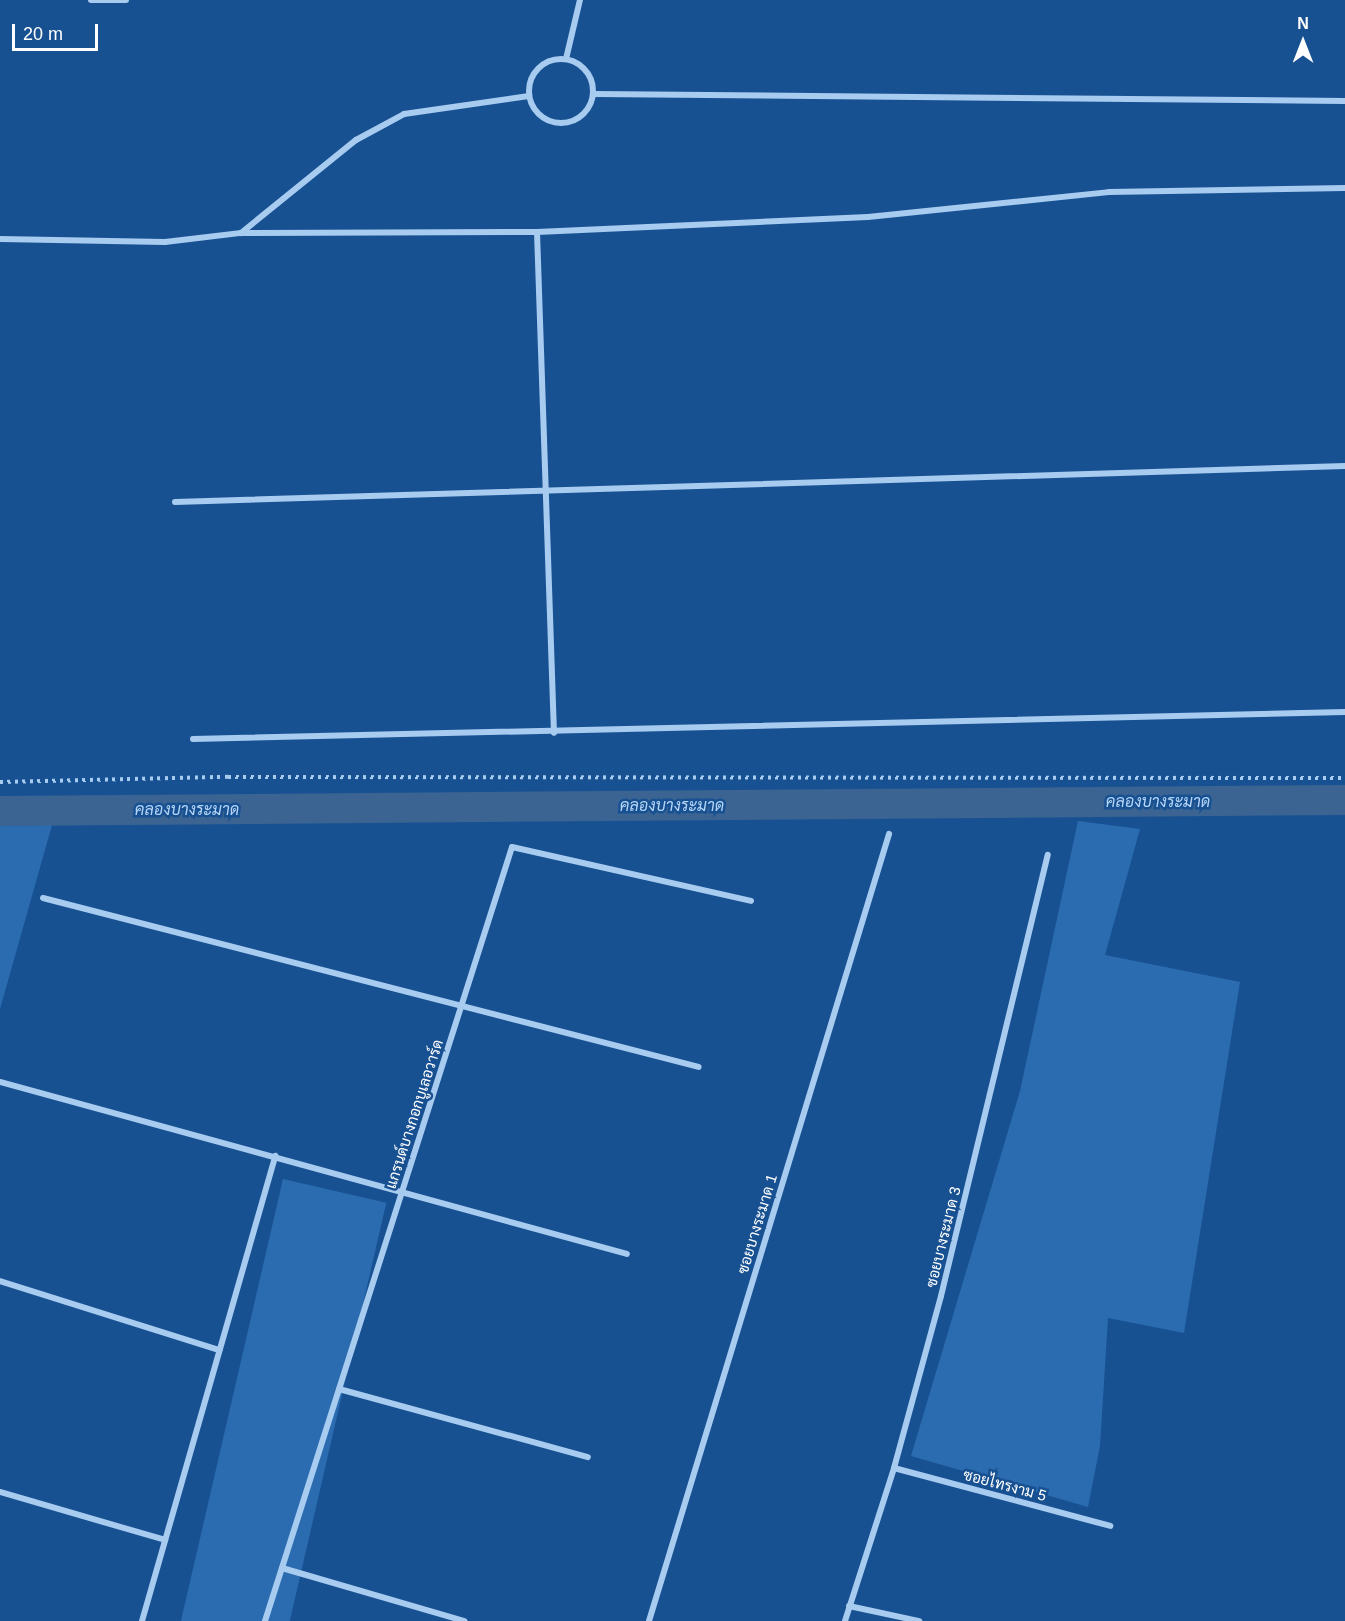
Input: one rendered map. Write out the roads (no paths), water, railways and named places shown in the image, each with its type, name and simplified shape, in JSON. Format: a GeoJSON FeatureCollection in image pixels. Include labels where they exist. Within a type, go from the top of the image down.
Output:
{"type":"FeatureCollection","features":[{"type":"Feature","properties":{"kind":"street"},"geometry":{"type":"LineString","coordinates":[[91,0],[126,0]]}},
{"type":"Feature","properties":{"kind":"street"},"geometry":{"type":"LineString","coordinates":[[566,59],[580,0]]}},
{"type":"Feature","properties":{"kind":"street"},"geometry":{"type":"LineString","coordinates":[[566,59],[585,69],[594,94],[583,115],[563,124],[540,116],[529,96],[538,68],[566,59]]}},
{"type":"Feature","properties":{"kind":"street"},"geometry":{"type":"LineString","coordinates":[[594,94],[1345,101]]}},
{"type":"Feature","properties":{"kind":"street"},"geometry":{"type":"LineString","coordinates":[[241,233],[356,140],[404,114],[529,96]]}},
{"type":"Feature","properties":{"kind":"street"},"geometry":{"type":"LineString","coordinates":[[0,239],[165,242],[241,233],[537,232],[868,217],[1109,192],[1345,188]]}},
{"type":"Feature","properties":{"kind":"street"},"geometry":{"type":"LineString","coordinates":[[537,232],[544,492],[554,733]]}},
{"type":"Feature","properties":{"kind":"street"},"geometry":{"type":"LineString","coordinates":[[175,502],[1345,466]]}},
{"type":"Feature","properties":{"kind":"street"},"geometry":{"type":"LineString","coordinates":[[193,739],[554,733],[1345,712]]}},
{"type":"Feature","properties":{"kind":"street","name":"ซอยบางระมาด 1"},"geometry":{"type":"LineString","coordinates":[[649,1621],[889,834]]}},
{"type":"Feature","properties":{"kind":"street","name":"แกรนด์บางกอกบูเลอวาร์ด"},"geometry":{"type":"LineString","coordinates":[[265,1621],[512,847],[751,901]]}},
{"type":"Feature","properties":{"kind":"street","name":"ซอยบางระมาด 3"},"geometry":{"type":"LineString","coordinates":[[845,1621],[894,1468],[941,1296],[1048,855]]}},
{"type":"Feature","properties":{"kind":"street"},"geometry":{"type":"LineString","coordinates":[[43,898],[699,1067]]}},
{"type":"Feature","properties":{"kind":"street"},"geometry":{"type":"LineString","coordinates":[[0,1082],[402,1189],[627,1254]]}},
{"type":"Feature","properties":{"kind":"street"},"geometry":{"type":"LineString","coordinates":[[141,1621],[275,1156]]}},
{"type":"Feature","properties":{"kind":"street"},"geometry":{"type":"LineString","coordinates":[[0,1281],[219,1350]]}},
{"type":"Feature","properties":{"kind":"street"},"geometry":{"type":"LineString","coordinates":[[339,1389],[588,1457]]}},
{"type":"Feature","properties":{"kind":"street","name":"ซอยไทรงาม 5"},"geometry":{"type":"LineString","coordinates":[[894,1468],[1110,1526]]}},
{"type":"Feature","properties":{"kind":"street"},"geometry":{"type":"LineString","coordinates":[[0,1492],[165,1540]]}},
{"type":"Feature","properties":{"kind":"street"},"geometry":{"type":"LineString","coordinates":[[282,1568],[464,1621]]}},
{"type":"Feature","properties":{"kind":"street"},"geometry":{"type":"LineString","coordinates":[[849,1606],[919,1621]]}},
{"type":"Feature","properties":{"kind":"waterway","name":"คลองบางระมาด"},"geometry":{"type":"LineString","coordinates":[[0,811],[1345,800]]}}]}
